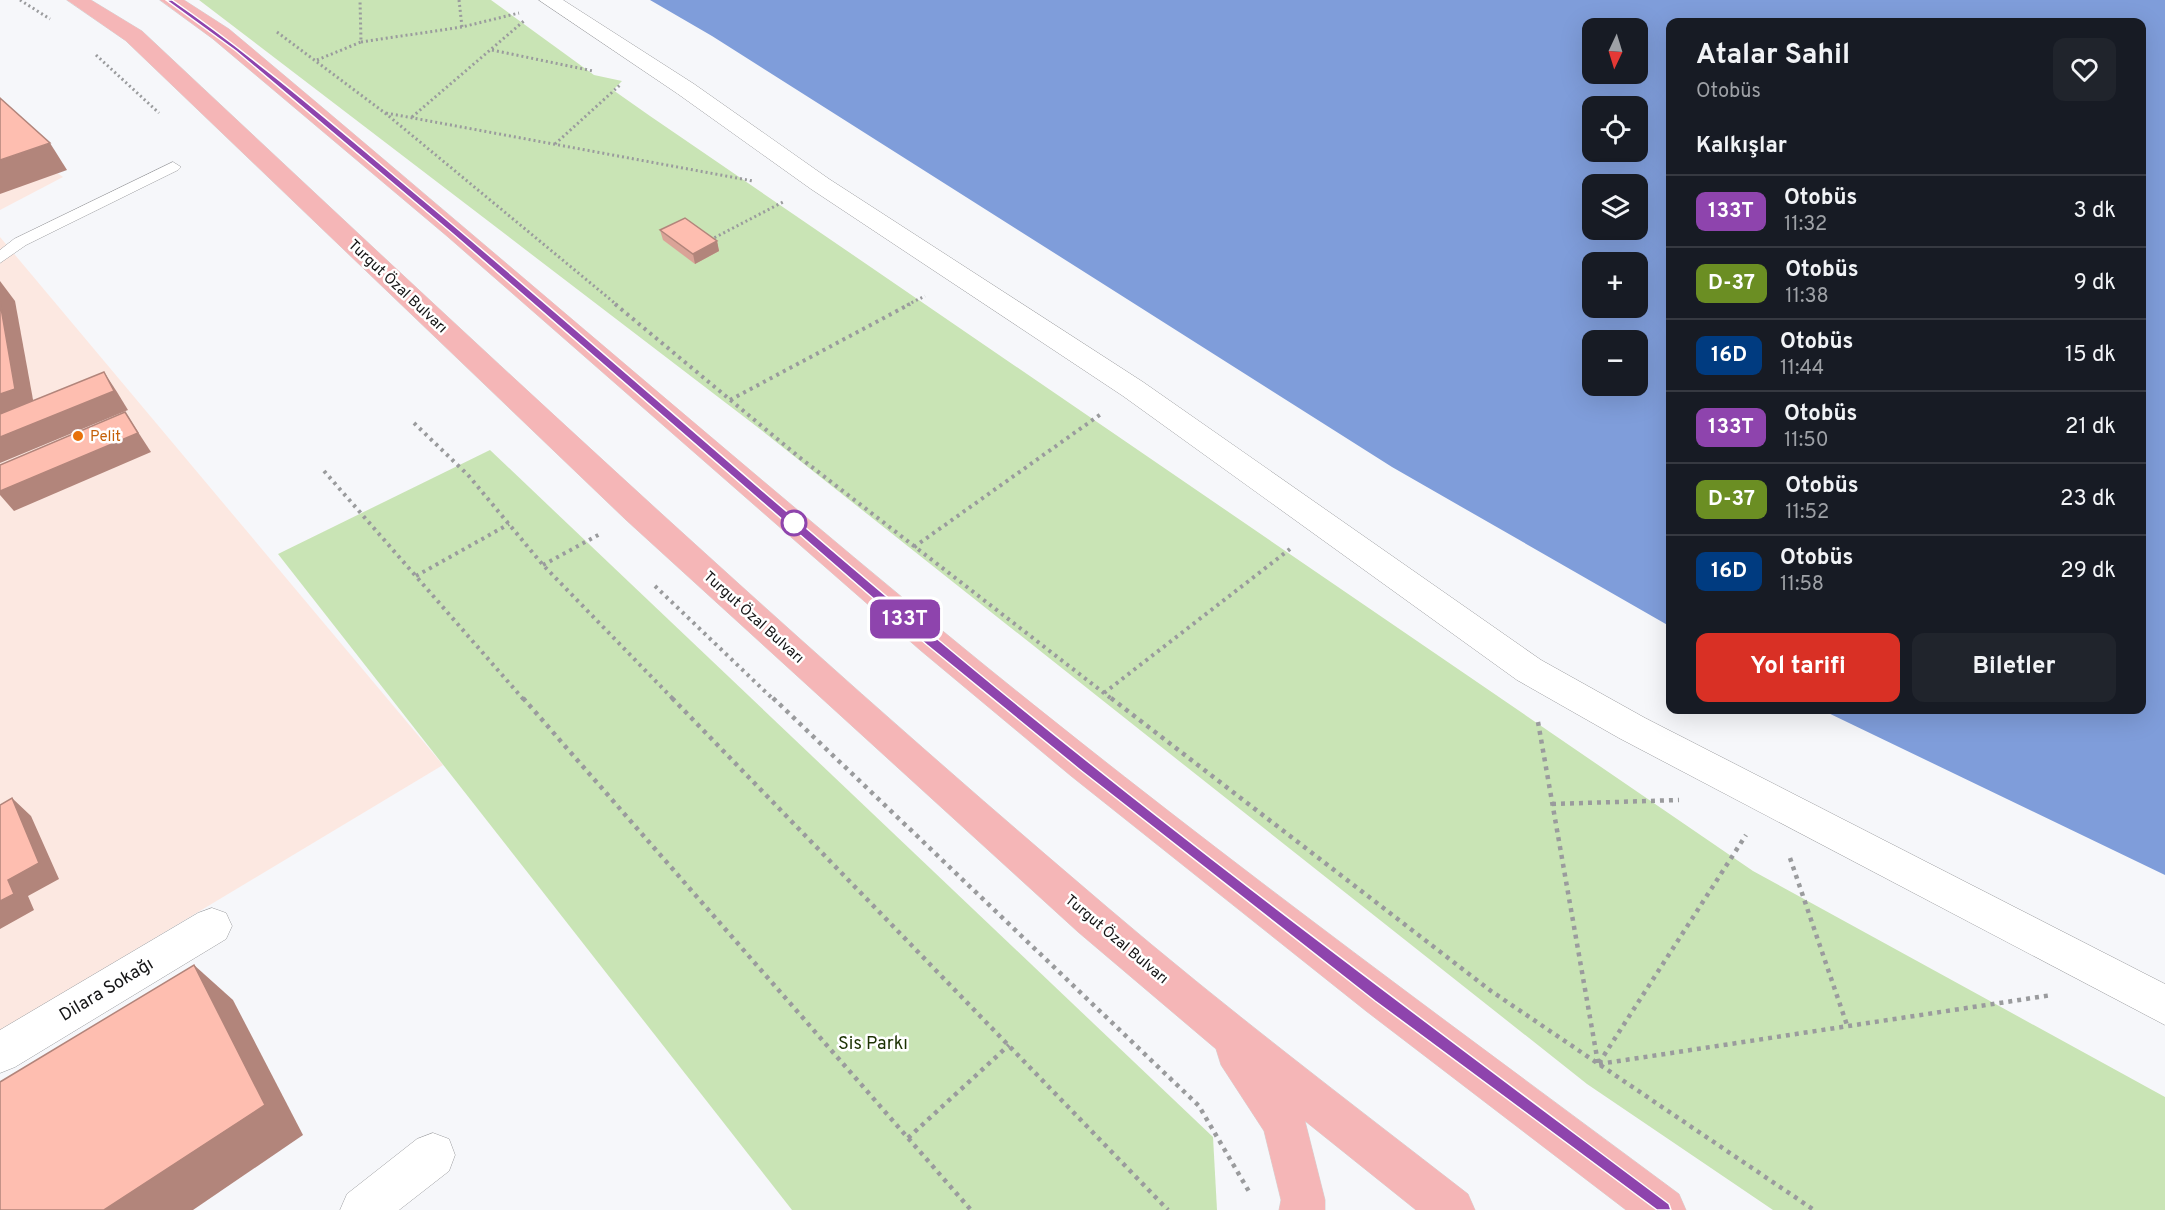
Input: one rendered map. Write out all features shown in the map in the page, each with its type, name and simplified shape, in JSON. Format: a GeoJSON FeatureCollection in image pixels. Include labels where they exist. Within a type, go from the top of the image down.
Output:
{"type":"FeatureCollection","features":[{"type":"Feature","properties":{"kind":"highway"},"geometry":{"type":"LineString","coordinates":[[170,0],[239,49],[457,232],[932,641],[1084,765],[1390,1004],[1663,1210]]}},
{"type":"Feature","properties":{"kind":"highway","name":"Turgut Özal Bulvarı"},"geometry":{"type":"LineString","coordinates":[[67,12],[134,36],[637,512],[1083,912],[1220,1027],[1452,1210]]}},
{"type":"Feature","properties":{"kind":"highway"},"geometry":{"type":"LineString","coordinates":[[1220,1027],[1284,1122],[1303,1200],[1302,1210]]}},
{"type":"Feature","properties":{"kind":"street"},"geometry":{"type":"LineString","coordinates":[[548,4],[636,70],[820,184],[1133,389],[1529,670],[1632,728],[2165,1005]]}},
{"type":"Feature","properties":{"kind":"street","name":"Dilara Sokağı"},"geometry":{"type":"LineString","coordinates":[[0,1053],[212,926]]}},
{"type":"Feature","properties":{"kind":"street"},"geometry":{"type":"LineString","coordinates":[[363,1210],[433,1155]]}},
{"type":"Feature","properties":{"kind":"lane"},"geometry":{"type":"LineString","coordinates":[[0,258],[20,242],[173,167]]}},
{"type":"Feature","properties":{"kind":"path"},"geometry":{"type":"LineString","coordinates":[[20,0],[67,12]]}},
{"type":"Feature","properties":{"kind":"path"},"geometry":{"type":"LineString","coordinates":[[360,0],[361,42]]}},
{"type":"Feature","properties":{"kind":"path"},"geometry":{"type":"LineString","coordinates":[[459,0],[462,27]]}},
{"type":"Feature","properties":{"kind":"path"},"geometry":{"type":"LineString","coordinates":[[317,60],[361,42],[462,27],[548,4]]}},
{"type":"Feature","properties":{"kind":"path"},"geometry":{"type":"LineString","coordinates":[[412,118],[548,4]]}},
{"type":"Feature","properties":{"kind":"path"},"geometry":{"type":"LineString","coordinates":[[274,30],[386,112],[730,400],[914,546],[1491,991],[1814,1210]]}},
{"type":"Feature","properties":{"kind":"path"},"geometry":{"type":"LineString","coordinates":[[491,50],[636,70]]}},
{"type":"Feature","properties":{"kind":"path"},"geometry":{"type":"LineString","coordinates":[[92,52],[163,116]]}},
{"type":"Feature","properties":{"kind":"path"},"geometry":{"type":"LineString","coordinates":[[555,144],[636,70]]}},
{"type":"Feature","properties":{"kind":"path"},"geometry":{"type":"LineString","coordinates":[[386,112],[760,183]]}},
{"type":"Feature","properties":{"kind":"path"},"geometry":{"type":"LineString","coordinates":[[706,242],[786,201]]}},
{"type":"Feature","properties":{"kind":"path"},"geometry":{"type":"LineString","coordinates":[[730,400],[960,276]]}},
{"type":"Feature","properties":{"kind":"path"},"geometry":{"type":"LineString","coordinates":[[914,546],[1133,389]]}},
{"type":"Feature","properties":{"kind":"path"},"geometry":{"type":"LineString","coordinates":[[414,423],[468,476],[543,565],[1168,1210]]}},
{"type":"Feature","properties":{"kind":"path"},"geometry":{"type":"LineString","coordinates":[[324,471],[970,1210]]}},
{"type":"Feature","properties":{"kind":"path"},"geometry":{"type":"LineString","coordinates":[[416,576],[509,524]]}},
{"type":"Feature","properties":{"kind":"path"},"geometry":{"type":"LineString","coordinates":[[1104,693],[1324,524]]}},
{"type":"Feature","properties":{"kind":"path"},"geometry":{"type":"LineString","coordinates":[[592,526],[609,542]]}},
{"type":"Feature","properties":{"kind":"path"},"geometry":{"type":"LineString","coordinates":[[543,565],[600,534]]}},
{"type":"Feature","properties":{"kind":"path"},"geometry":{"type":"LineString","coordinates":[[652,583],[1199,1106],[1253,1199]]}},
{"type":"Feature","properties":{"kind":"path"},"geometry":{"type":"LineString","coordinates":[[1529,670],[1599,1064]]}},
{"type":"Feature","properties":{"kind":"path"},"geometry":{"type":"LineString","coordinates":[[1599,1064],[1770,798]]}},
{"type":"Feature","properties":{"kind":"path"},"geometry":{"type":"LineString","coordinates":[[1770,798],[1848,1028]]}},
{"type":"Feature","properties":{"kind":"path"},"geometry":{"type":"LineString","coordinates":[[1552,804],[1690,800]]}},
{"type":"Feature","properties":{"kind":"path"},"geometry":{"type":"LineString","coordinates":[[1599,1064],[1848,1028],[2121,983]]}},
{"type":"Feature","properties":{"kind":"path"},"geometry":{"type":"LineString","coordinates":[[907,1138],[1009,1045]]}},
{"type":"Feature","properties":{"kind":"shaded area"},"geometry":{"type":"Polygon","coordinates":[[[0,132],[63,177],[0,210],[0,132]]]}},
{"type":"Feature","properties":{"kind":"shaded area"},"geometry":{"type":"Polygon","coordinates":[[[0,237],[443,765],[0,1031],[0,237]]]}},
{"type":"Feature","properties":{"kind":"green space"},"geometry":{"type":"Polygon","coordinates":[[[199,0],[491,0],[594,75],[622,81],[613,90],[1753,871],[2165,1097],[2165,1210],[1773,1210],[1587,1084],[756,426],[199,0]]]}},
{"type":"Feature","properties":{"kind":"green space","name":"Sis Parkı"},"geometry":{"type":"Polygon","coordinates":[[[490,450],[1213,1137],[1217,1210],[792,1210],[278,554],[490,450]]]}},
{"type":"Feature","properties":{"kind":"water"},"geometry":{"type":"Polygon","coordinates":[[[650,0],[2165,0],[2165,875],[1830,714],[2146,714],[2146,18],[1666,18],[1666,624],[1392,467],[712,36],[650,0]]]}},
{"type":"Feature","properties":{"kind":"building"},"geometry":{"type":"Polygon","coordinates":[[[0,98],[50,143],[0,160],[0,98]]]}},
{"type":"Feature","properties":{"kind":"building"},"geometry":{"type":"Polygon","coordinates":[[[685,218],[717,241],[693,254],[660,230],[685,218]]]}},
{"type":"Feature","properties":{"kind":"building"},"geometry":{"type":"Polygon","coordinates":[[[0,302],[15,389],[0,394],[0,302]]]}},
{"type":"Feature","properties":{"kind":"building"},"geometry":{"type":"Polygon","coordinates":[[[104,372],[114,391],[0,437],[0,414],[104,372]]]}},
{"type":"Feature","properties":{"kind":"building"},"geometry":{"type":"Polygon","coordinates":[[[125,412],[138,433],[0,491],[0,465],[125,412]]]}},
{"type":"Feature","properties":{"kind":"building"},"geometry":{"type":"Polygon","coordinates":[[[12,798],[39,863],[8,880],[14,894],[0,901],[0,805],[12,798]]]}},
{"type":"Feature","properties":{"kind":"building"},"geometry":{"type":"Polygon","coordinates":[[[194,965],[265,1105],[104,1210],[0,1210],[0,1082],[194,965]]]}},
{"type":"Feature","properties":{"kind":"bus line","name":"133T"},"geometry":{"type":"LineString","coordinates":[[170,0],[221,34],[239,49],[457,232],[932,641],[1084,765],[1380,997],[1663,1210]]}},
{"type":"Feature","properties":{"kind":"place","name":"Pelit"},"geometry":{"type":"Point","coordinates":[78,436]}}]}
